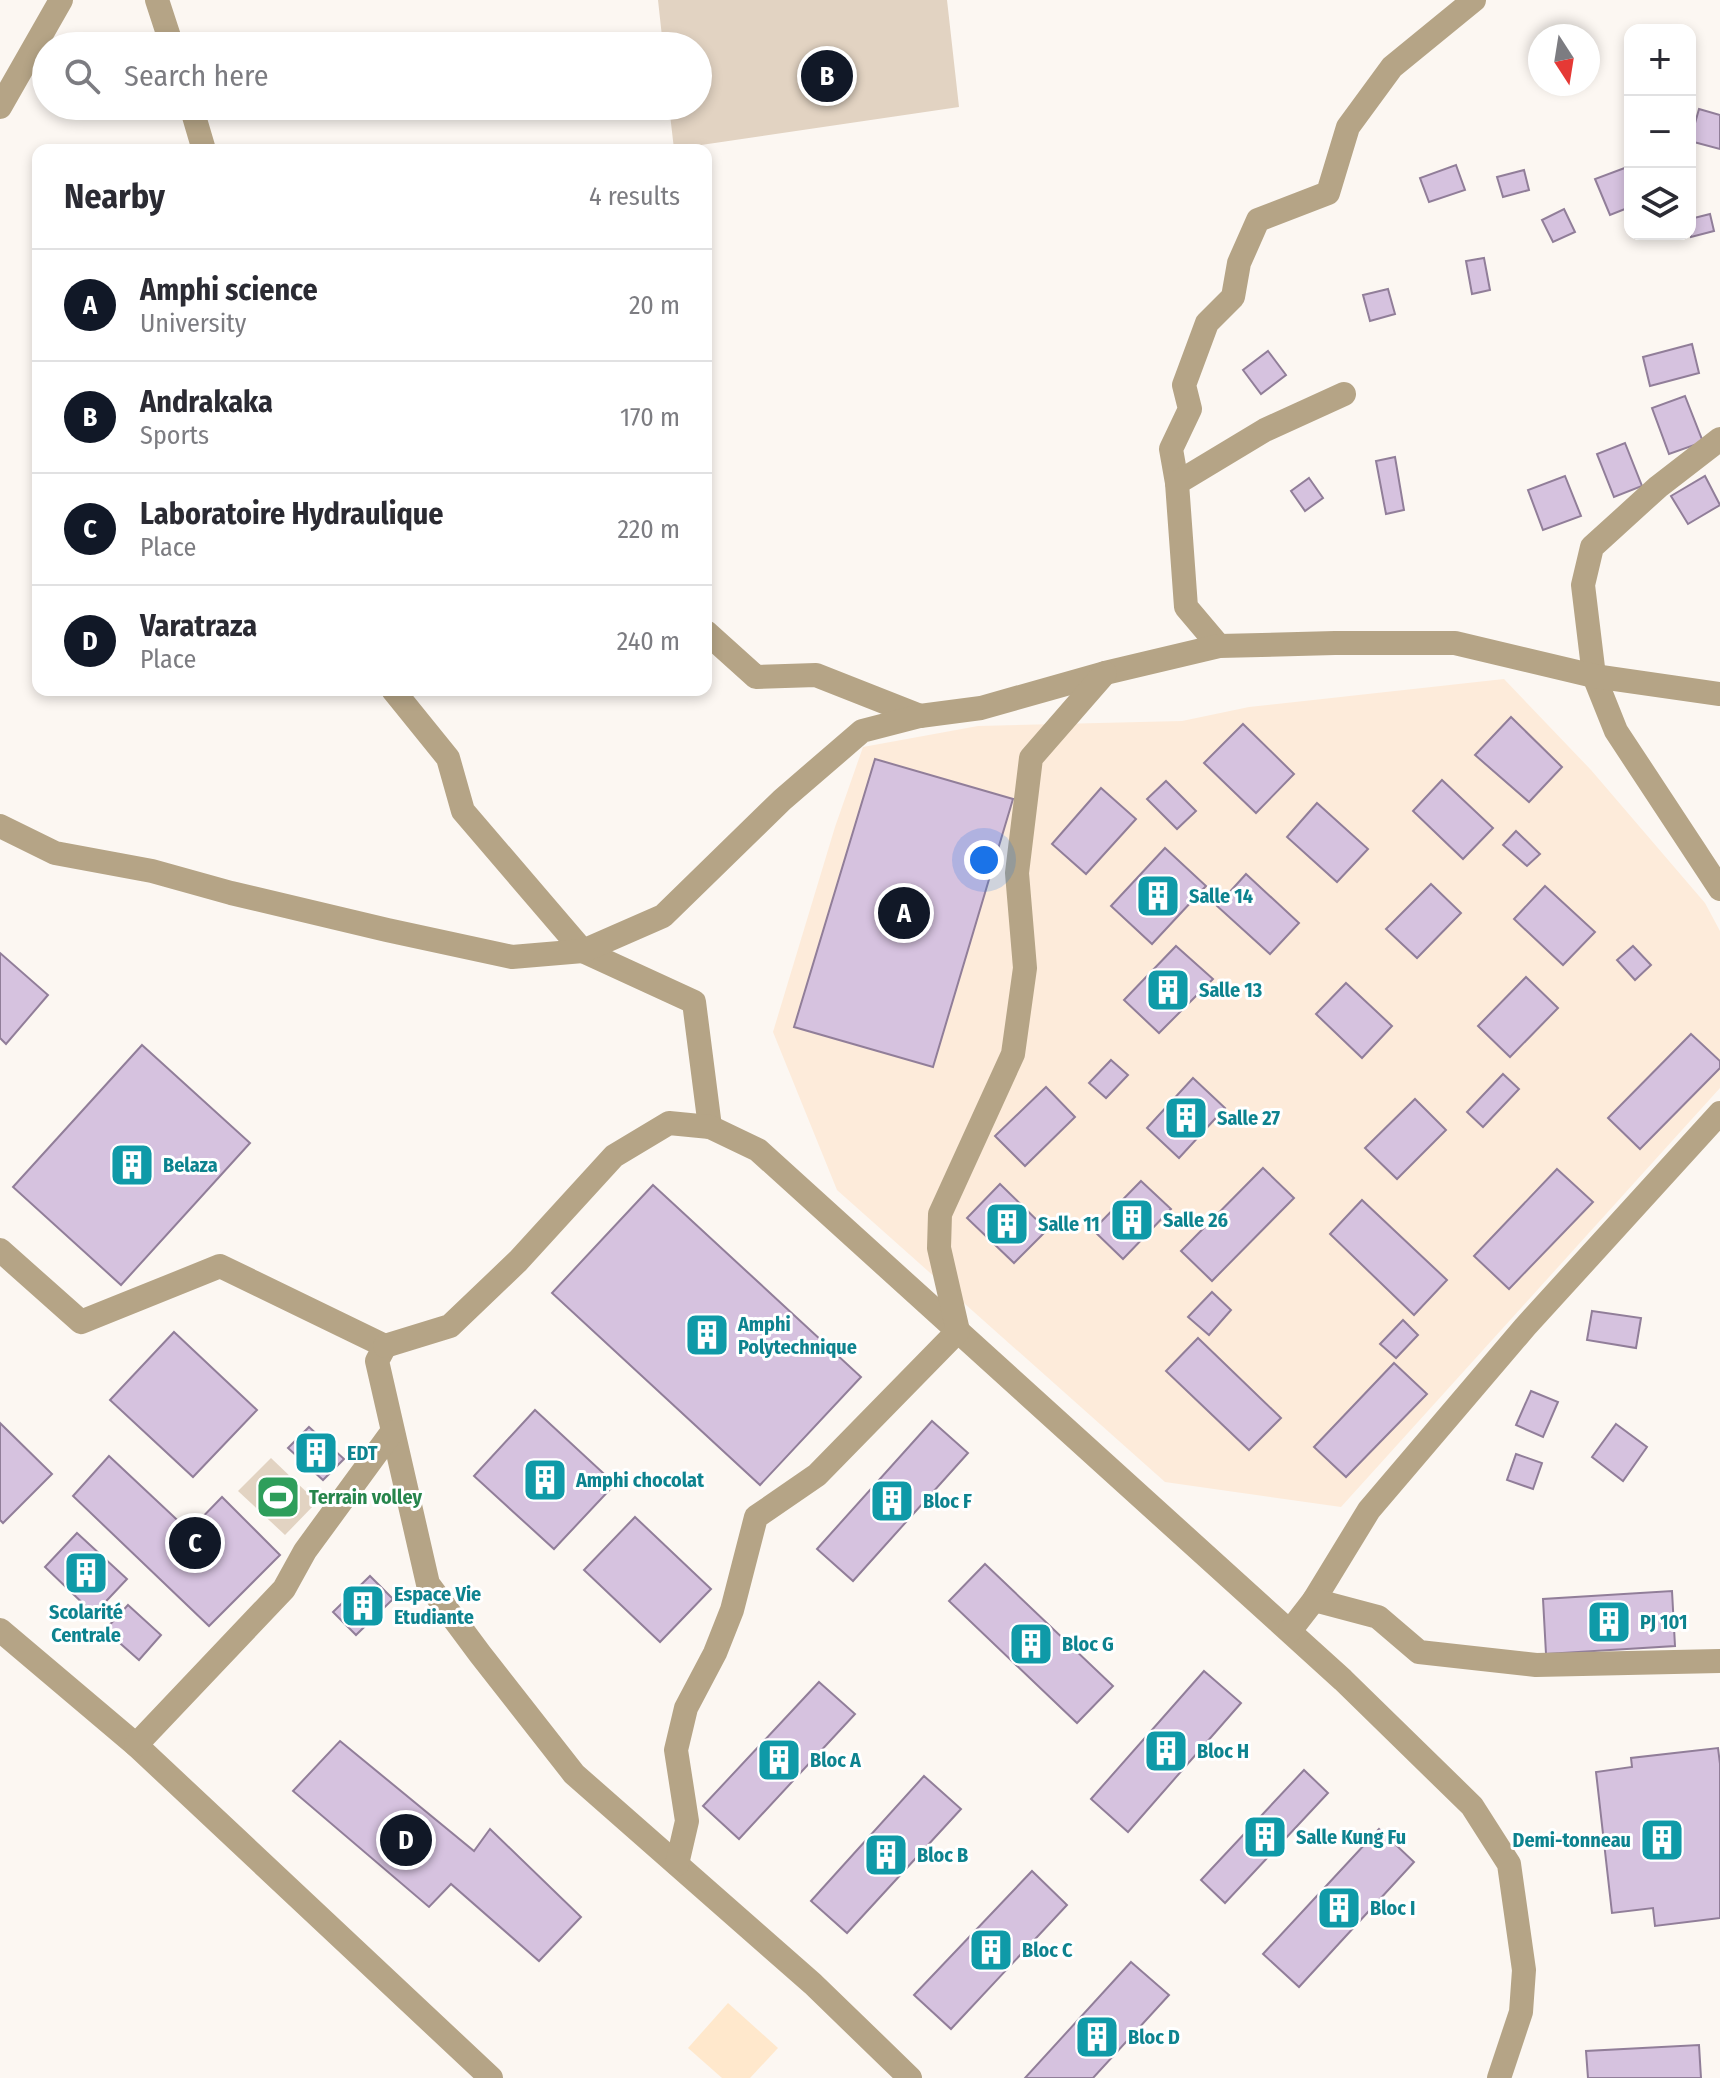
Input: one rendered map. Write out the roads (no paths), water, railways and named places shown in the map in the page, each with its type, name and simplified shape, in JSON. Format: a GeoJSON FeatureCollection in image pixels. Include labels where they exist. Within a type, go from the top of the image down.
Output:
{"type":"FeatureCollection","features":[{"type":"Feature","properties":{"kind":"street"},"geometry":{"type":"LineString","coordinates":[[157,0],[167,32]]}},
{"type":"Feature","properties":{"kind":"street"},"geometry":{"type":"LineString","coordinates":[[1219,646],[1186,607],[1177,483],[1171,449],[1190,409],[1184,385],[1207,323],[1233,297],[1239,263],[1258,220],[1328,193],[1348,127],[1392,67],[1474,0]]}},
{"type":"Feature","properties":{"kind":"street"},"geometry":{"type":"LineString","coordinates":[[40,32],[57,1]]}},
{"type":"Feature","properties":{"kind":"street"},"geometry":{"type":"LineString","coordinates":[[0,107],[32,47]]}},
{"type":"Feature","properties":{"kind":"street"},"geometry":{"type":"LineString","coordinates":[[195,120],[202,144]]}},
{"type":"Feature","properties":{"kind":"street"},"geometry":{"type":"LineString","coordinates":[[1177,483],[1265,430],[1344,394]]}},
{"type":"Feature","properties":{"kind":"street"},"geometry":{"type":"LineString","coordinates":[[1720,439],[1658,487],[1592,547],[1583,585],[1594,676],[1616,731],[1720,889]]}},
{"type":"Feature","properties":{"kind":"street"},"geometry":{"type":"LineString","coordinates":[[712,637],[756,677],[816,675],[920,716]]}},
{"type":"Feature","properties":{"kind":"street"},"geometry":{"type":"LineString","coordinates":[[0,826],[55,853],[152,871],[231,893],[512,957],[583,951],[663,916],[782,800],[862,731],[920,716],[981,708],[1105,673],[1219,646],[1455,643],[1594,676],[1720,694]]}},
{"type":"Feature","properties":{"kind":"street"},"geometry":{"type":"LineString","coordinates":[[958,1331],[939,1248],[940,1214],[1013,1054],[1025,968],[1017,873],[1031,758],[1105,673]]}},
{"type":"Feature","properties":{"kind":"street"},"geometry":{"type":"LineString","coordinates":[[398,696],[448,758],[463,811],[583,951],[694,1002],[710,1127]]}},
{"type":"Feature","properties":{"kind":"street"},"geometry":{"type":"LineString","coordinates":[[1290,1631],[1314,1600],[1369,1510],[1525,1327],[1720,1113]]}},
{"type":"Feature","properties":{"kind":"street"},"geometry":{"type":"LineString","coordinates":[[0,1250],[81,1322],[220,1266],[385,1346],[450,1326],[518,1261],[614,1156],[669,1123],[710,1127],[758,1150],[1290,1631],[1472,1806],[1509,1864],[1524,1970],[1521,2012],[1499,2078]]}},
{"type":"Feature","properties":{"kind":"street"},"geometry":{"type":"LineString","coordinates":[[677,1864],[687,1821],[676,1750],[686,1708],[715,1653],[732,1610],[756,1517],[817,1475],[958,1331]]}},
{"type":"Feature","properties":{"kind":"street"},"geometry":{"type":"LineString","coordinates":[[385,1346],[377,1361],[428,1584],[574,1774],[813,1984],[910,2078]]}},
{"type":"Feature","properties":{"kind":"street"},"geometry":{"type":"LineString","coordinates":[[136,1745],[284,1589],[305,1551],[392,1432]]}},
{"type":"Feature","properties":{"kind":"street"},"geometry":{"type":"LineString","coordinates":[[1314,1600],[1378,1617],[1419,1652],[1536,1665],[1720,1661]]}},
{"type":"Feature","properties":{"kind":"street"},"geometry":{"type":"LineString","coordinates":[[0,1630],[136,1745],[491,2078]]}},
{"type":"Feature","properties":{"kind":"place","name":"Andrakaka"},"geometry":{"type":"Point","coordinates":[827,76]}},
{"type":"Feature","properties":{"kind":"place","name":"Salle 14"},"geometry":{"type":"Point","coordinates":[1158,896]}},
{"type":"Feature","properties":{"kind":"place","name":"Amphi science"},"geometry":{"type":"Point","coordinates":[904,913]}},
{"type":"Feature","properties":{"kind":"place","name":"Salle 13"},"geometry":{"type":"Point","coordinates":[1168,990]}},
{"type":"Feature","properties":{"kind":"place","name":"Salle 27"},"geometry":{"type":"Point","coordinates":[1186,1118]}},
{"type":"Feature","properties":{"kind":"place","name":"Belaza"},"geometry":{"type":"Point","coordinates":[132,1165]}},
{"type":"Feature","properties":{"kind":"place","name":"Salle 26"},"geometry":{"type":"Point","coordinates":[1132,1220]}},
{"type":"Feature","properties":{"kind":"place","name":"Salle 11"},"geometry":{"type":"Point","coordinates":[1007,1224]}},
{"type":"Feature","properties":{"kind":"place","name":"Amphi Polytechnique"},"geometry":{"type":"Point","coordinates":[707,1335]}},
{"type":"Feature","properties":{"kind":"place","name":"EDT"},"geometry":{"type":"Point","coordinates":[316,1453]}},
{"type":"Feature","properties":{"kind":"place","name":"Amphi chocolat"},"geometry":{"type":"Point","coordinates":[545,1480]}},
{"type":"Feature","properties":{"kind":"place","name":"Terrain volley"},"geometry":{"type":"Point","coordinates":[278,1497]}},
{"type":"Feature","properties":{"kind":"place","name":"Bloc F"},"geometry":{"type":"Point","coordinates":[892,1501]}},
{"type":"Feature","properties":{"kind":"place","name":"Laboratoire Hydraulique"},"geometry":{"type":"Point","coordinates":[195,1543]}},
{"type":"Feature","properties":{"kind":"place","name":"Scolarité Centrale"},"geometry":{"type":"Point","coordinates":[86,1573]}},
{"type":"Feature","properties":{"kind":"place","name":"Espace Vie Etudiante"},"geometry":{"type":"Point","coordinates":[363,1606]}},
{"type":"Feature","properties":{"kind":"place","name":"PJ 101"},"geometry":{"type":"Point","coordinates":[1609,1622]}},
{"type":"Feature","properties":{"kind":"place","name":"Bloc G"},"geometry":{"type":"Point","coordinates":[1031,1644]}},
{"type":"Feature","properties":{"kind":"place","name":"Bloc H"},"geometry":{"type":"Point","coordinates":[1166,1751]}},
{"type":"Feature","properties":{"kind":"place","name":"Bloc A"},"geometry":{"type":"Point","coordinates":[779,1760]}},
{"type":"Feature","properties":{"kind":"place","name":"Salle Kung Fu"},"geometry":{"type":"Point","coordinates":[1265,1837]}},
{"type":"Feature","properties":{"kind":"place","name":"Varatraza"},"geometry":{"type":"Point","coordinates":[406,1840]}},
{"type":"Feature","properties":{"kind":"place","name":"Demi-tonneau"},"geometry":{"type":"Point","coordinates":[1662,1840]}},
{"type":"Feature","properties":{"kind":"place","name":"Bloc B"},"geometry":{"type":"Point","coordinates":[886,1855]}},
{"type":"Feature","properties":{"kind":"place","name":"Bloc I"},"geometry":{"type":"Point","coordinates":[1339,1908]}},
{"type":"Feature","properties":{"kind":"place","name":"Bloc C"},"geometry":{"type":"Point","coordinates":[991,1950]}},
{"type":"Feature","properties":{"kind":"place","name":"Bloc D"},"geometry":{"type":"Point","coordinates":[1097,2037]}}]}
